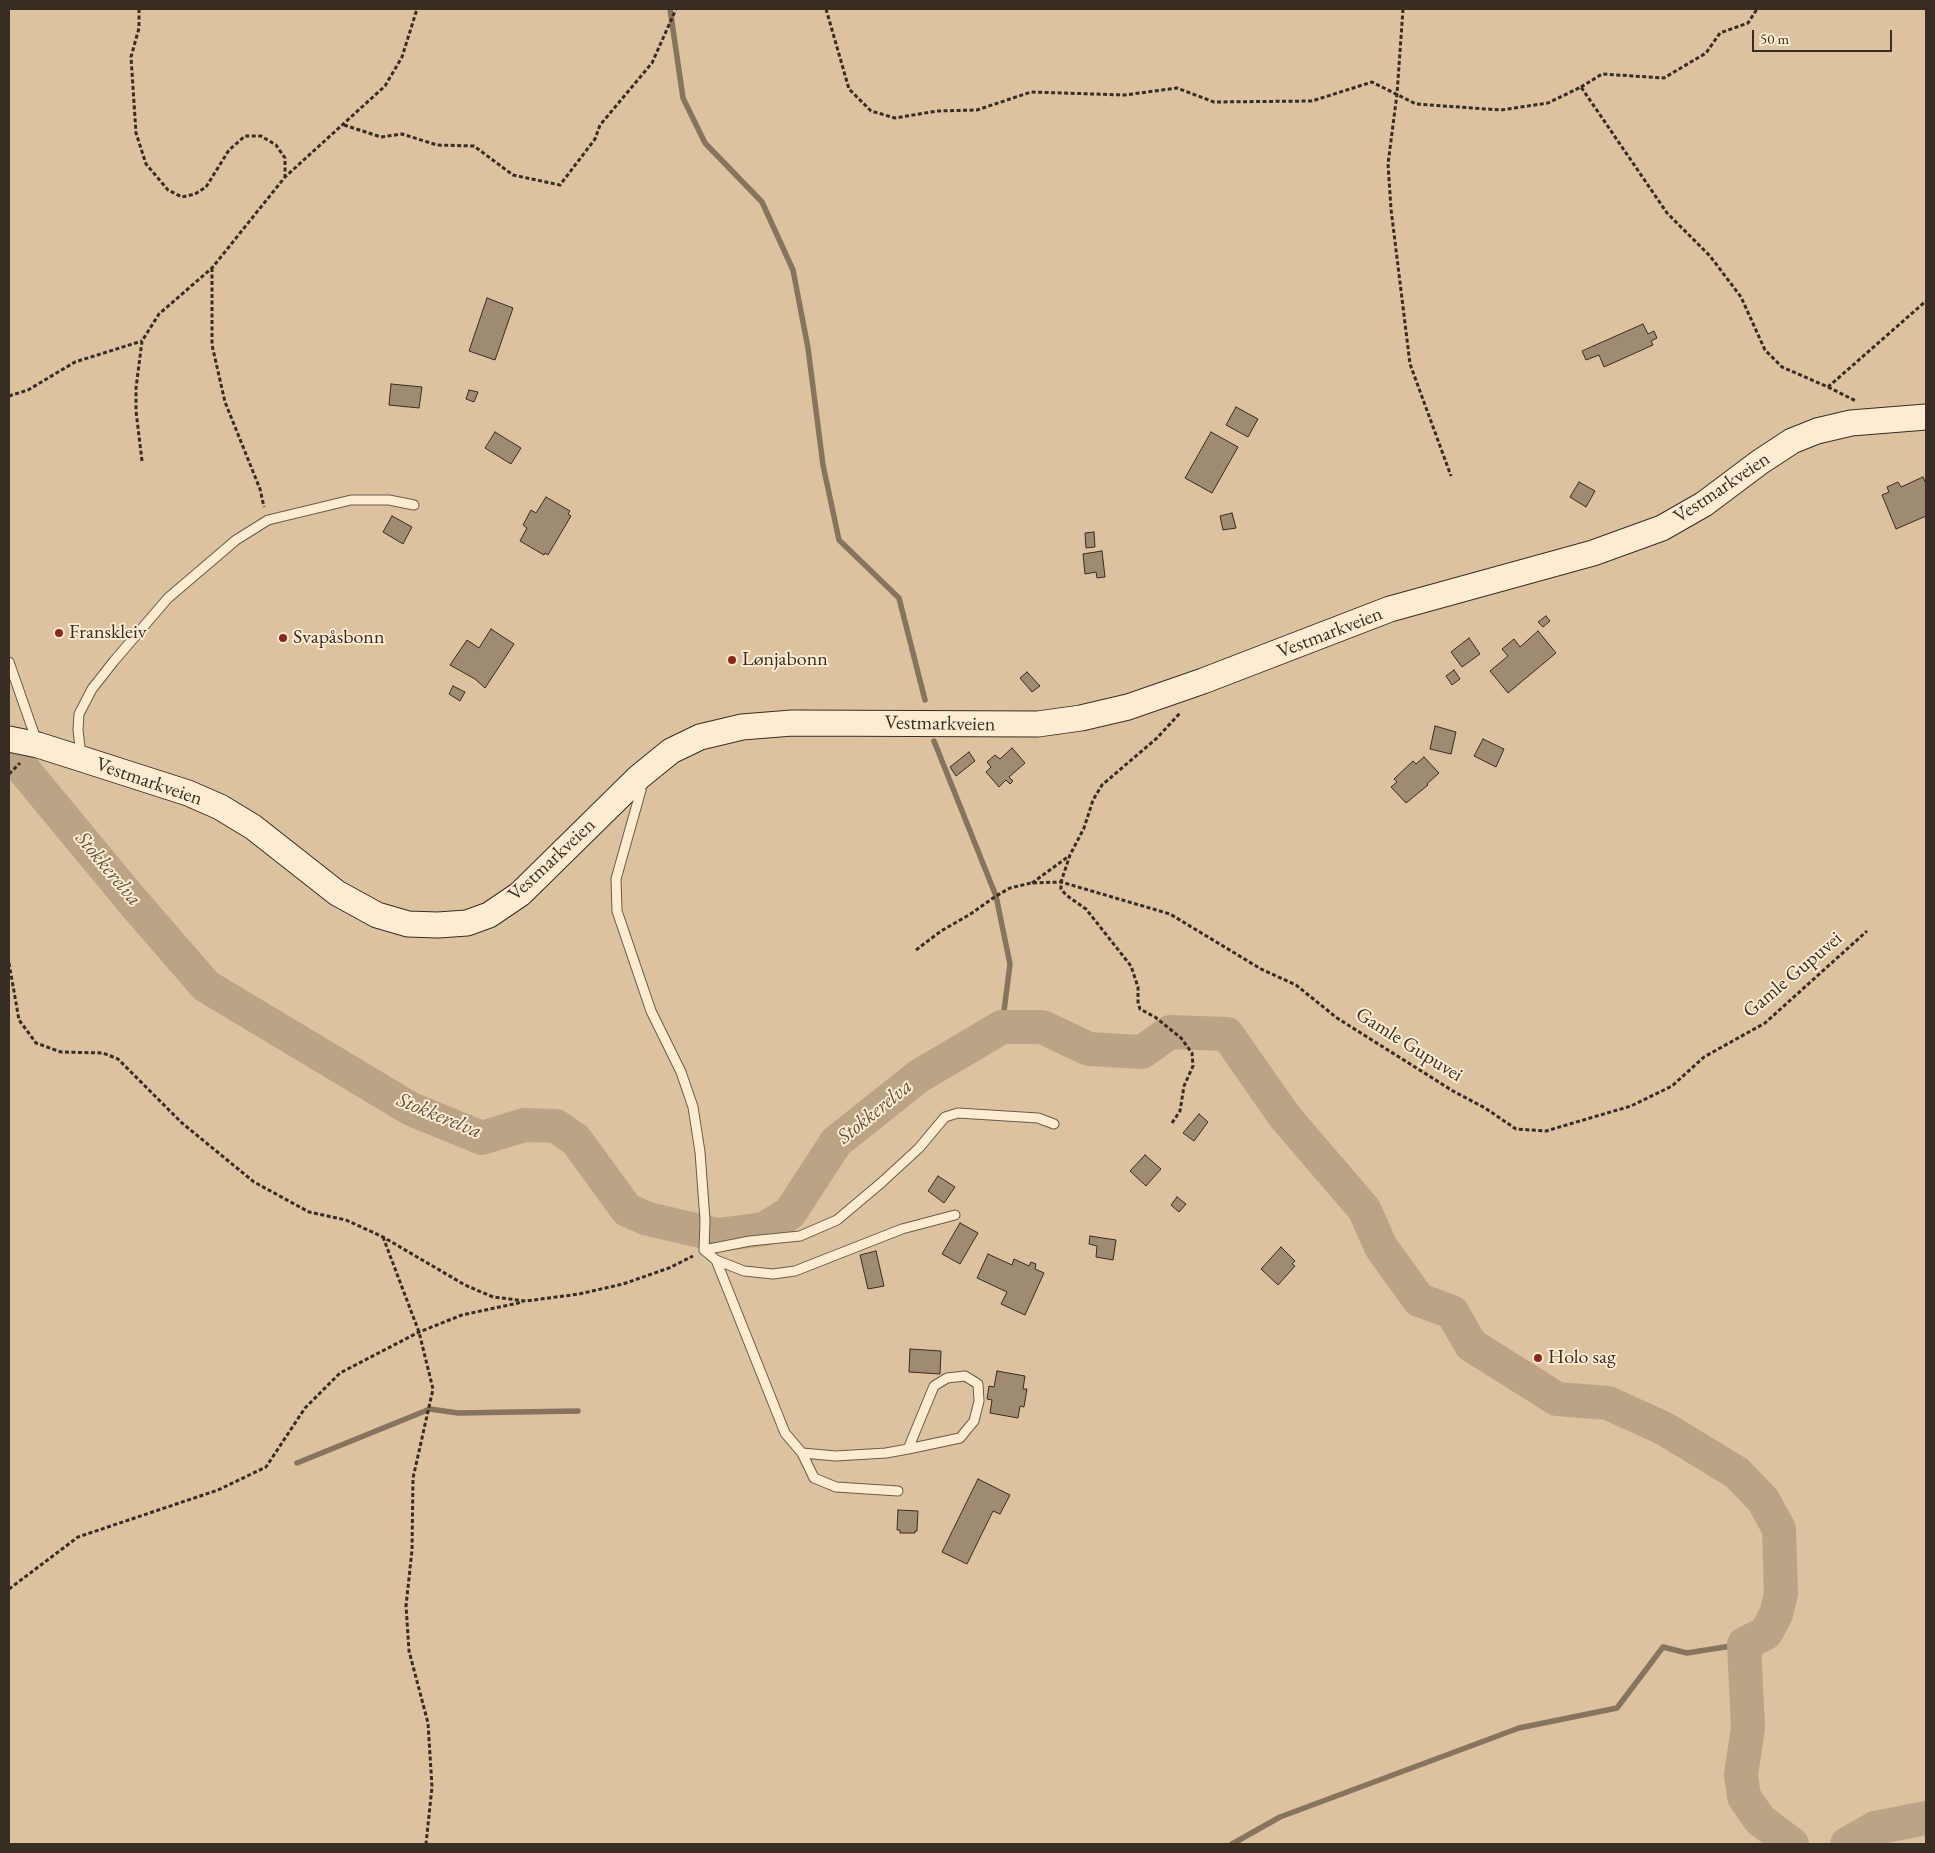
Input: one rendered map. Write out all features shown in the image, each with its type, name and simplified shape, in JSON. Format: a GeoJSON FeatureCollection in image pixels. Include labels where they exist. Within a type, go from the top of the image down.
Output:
{"type":"FeatureCollection","features":[{"type":"Feature","properties":{"kind":"street","name":"Vestmarkveien"},"geometry":{"type":"LineString","coordinates":[[9,739],[38,745],[188,793],[220,807],[252,826],[337,893],[377,915],[408,924],[438,925],[467,923],[489,915],[520,894],[639,777],[671,751],[700,737],[742,727],[792,723],[1038,724],[1081,718],[1128,707],[1203,681],[1390,610],[1593,553],[1662,528],[1704,504],[1760,462],[1792,441],[1817,431],[1851,423],[1926,417]]}},
{"type":"Feature","properties":{"kind":"lane"},"geometry":{"type":"LineString","coordinates":[[82,759],[78,730],[79,714],[92,690],[114,660],[168,598],[236,540],[268,520],[351,500],[389,500],[414,505]]}},
{"type":"Feature","properties":{"kind":"lane"},"geometry":{"type":"LineString","coordinates":[[9,662],[38,745]]}},
{"type":"Feature","properties":{"kind":"lane"},"geometry":{"type":"LineString","coordinates":[[639,777],[641,790],[616,879],[617,911],[651,1011],[681,1072],[693,1106],[700,1152],[705,1220],[704,1250]]}},
{"type":"Feature","properties":{"kind":"lane"},"geometry":{"type":"LineString","coordinates":[[704,1250],[750,1241],[800,1236],[837,1220],[919,1148],[945,1117],[958,1114],[1038,1118],[1054,1124]]}},
{"type":"Feature","properties":{"kind":"lane"},"geometry":{"type":"LineString","coordinates":[[704,1250],[716,1260],[744,1271],[773,1274],[796,1271],[902,1229],[956,1215]]}},
{"type":"Feature","properties":{"kind":"lane"},"geometry":{"type":"LineString","coordinates":[[716,1260],[785,1433],[802,1453],[814,1478],[836,1487],[898,1491]]}},
{"type":"Feature","properties":{"kind":"lane"},"geometry":{"type":"LineString","coordinates":[[802,1453],[836,1456],[886,1453],[908,1449],[960,1438],[974,1420],[979,1401],[978,1384],[965,1376],[947,1378],[934,1386],[908,1449]]}},
{"type":"Feature","properties":{"kind":"path"},"geometry":{"type":"LineString","coordinates":[[140,9],[139,28],[131,57],[136,133],[146,164],[168,190],[182,197],[195,194],[206,187],[229,150],[245,136],[262,136],[276,144],[285,158],[285,177]]}},
{"type":"Feature","properties":{"kind":"path"},"geometry":{"type":"LineString","coordinates":[[142,461],[136,411],[136,388],[142,341],[159,314],[212,268],[285,177],[386,86],[402,57],[417,9]]}},
{"type":"Feature","properties":{"kind":"path"},"geometry":{"type":"LineString","coordinates":[[344,124],[381,137],[402,134],[437,146],[474,146],[512,174],[560,185],[594,139],[600,125],[652,63],[676,9]]}},
{"type":"Feature","properties":{"kind":"path"},"geometry":{"type":"LineString","coordinates":[[826,9],[849,89],[871,111],[895,118],[937,111],[978,110],[1031,92],[1125,95],[1177,88],[1214,102],[1312,100],[1372,82],[1416,104],[1501,110],[1548,103],[1602,74],[1664,78],[1706,53],[1720,33],[1748,23],[1757,9]]}},
{"type":"Feature","properties":{"kind":"path"},"geometry":{"type":"LineString","coordinates":[[1403,9],[1388,164],[1391,209],[1410,364],[1450,476]]}},
{"type":"Feature","properties":{"kind":"path"},"geometry":{"type":"LineString","coordinates":[[1581,86],[1667,213],[1710,256],[1741,297],[1765,350],[1782,367],[1828,387],[1926,301]]}},
{"type":"Feature","properties":{"kind":"path"},"geometry":{"type":"LineString","coordinates":[[212,268],[212,345],[225,402],[260,489],[268,520]]}},
{"type":"Feature","properties":{"kind":"path"},"geometry":{"type":"LineString","coordinates":[[9,396],[28,390],[75,362],[142,341]]}},
{"type":"Feature","properties":{"kind":"path"},"geometry":{"type":"LineString","coordinates":[[1172,1123],[1180,1111],[1184,1086],[1192,1066],[1192,1053],[1181,1038],[1155,1017],[1140,1009],[1138,987],[1131,966],[1086,910],[1066,895],[1061,888],[1061,882],[1070,856],[1084,828],[1093,800],[1102,785],[1157,738],[1184,708]]}},
{"type":"Feature","properties":{"kind":"path"},"geometry":{"type":"LineString","coordinates":[[1031,883],[1070,856]]}},
{"type":"Feature","properties":{"kind":"path","name":"Gamle Gupuvei"},"geometry":{"type":"LineString","coordinates":[[916,950],[1010,888],[1031,883],[1061,882],[1170,914],[1261,969],[1296,985],[1337,1018],[1453,1091],[1485,1108],[1516,1129],[1546,1132],[1631,1106],[1672,1086],[1704,1057],[1765,1023],[1867,931]]}},
{"type":"Feature","properties":{"kind":"path"},"geometry":{"type":"LineString","coordinates":[[9,963],[19,1020],[36,1043],[61,1052],[103,1052],[118,1059],[182,1123],[254,1182],[310,1212],[346,1220],[383,1237],[465,1285],[493,1296],[526,1301]]}},
{"type":"Feature","properties":{"kind":"path"},"geometry":{"type":"LineString","coordinates":[[383,1237],[419,1332],[433,1389],[413,1478],[412,1550],[406,1606],[409,1651],[428,1723],[432,1787],[426,1844]]}},
{"type":"Feature","properties":{"kind":"path"},"geometry":{"type":"LineString","coordinates":[[9,1589],[78,1537],[218,1490],[266,1466],[305,1408],[340,1373],[419,1332],[462,1315],[526,1301],[579,1294],[623,1284],[669,1268],[704,1250]]}},
{"type":"Feature","properties":{"kind":"shaded area"},"geometry":{"type":"Polygon","coordinates":[[[9,9],[1926,9],[1926,1844],[9,1844],[9,9]]]}},
{"type":"Feature","properties":{"kind":"building"},"geometry":{"type":"Polygon","coordinates":[[[487,298],[513,308],[495,360],[469,351],[487,298]]]}},
{"type":"Feature","properties":{"kind":"building"},"geometry":{"type":"Polygon","coordinates":[[[1643,324],[1648,334],[1654,331],[1657,338],[1651,341],[1653,345],[1604,367],[1599,355],[1586,360],[1582,351],[1643,324]]]}},
{"type":"Feature","properties":{"kind":"building"},"geometry":{"type":"Polygon","coordinates":[[[391,384],[422,387],[419,408],[389,405],[391,384]]]}},
{"type":"Feature","properties":{"kind":"building"},"geometry":{"type":"Polygon","coordinates":[[[469,390],[478,392],[474,402],[466,399],[469,390]]]}},
{"type":"Feature","properties":{"kind":"building"},"geometry":{"type":"Polygon","coordinates":[[[1236,407],[1258,419],[1248,437],[1226,425],[1236,407]]]}},
{"type":"Feature","properties":{"kind":"building"},"geometry":{"type":"Polygon","coordinates":[[[495,432],[521,448],[511,464],[485,448],[495,432]]]}},
{"type":"Feature","properties":{"kind":"building"},"geometry":{"type":"Polygon","coordinates":[[[1211,432],[1238,447],[1212,493],[1185,478],[1211,432]]]}},
{"type":"Feature","properties":{"kind":"building"},"geometry":{"type":"Polygon","coordinates":[[[1923,477],[1926,484],[1926,516],[1896,529],[1882,495],[1889,492],[1887,487],[1898,482],[1901,487],[1923,477]]]}},
{"type":"Feature","properties":{"kind":"building"},"geometry":{"type":"Polygon","coordinates":[[[1579,482],[1595,491],[1586,507],[1570,497],[1579,482]]]}},
{"type":"Feature","properties":{"kind":"building"},"geometry":{"type":"Polygon","coordinates":[[[546,497],[570,511],[568,514],[571,516],[548,555],[545,553],[544,555],[520,541],[527,528],[523,525],[531,510],[536,513],[546,497]]]}},
{"type":"Feature","properties":{"kind":"building"},"geometry":{"type":"Polygon","coordinates":[[[1232,513],[1236,528],[1223,530],[1220,516],[1232,513]]]}},
{"type":"Feature","properties":{"kind":"building"},"geometry":{"type":"Polygon","coordinates":[[[392,516],[412,527],[403,544],[383,532],[392,516]]]}},
{"type":"Feature","properties":{"kind":"building"},"geometry":{"type":"Polygon","coordinates":[[[1094,532],[1095,547],[1086,548],[1085,533],[1094,532]]]}},
{"type":"Feature","properties":{"kind":"building"},"geometry":{"type":"Polygon","coordinates":[[[1102,551],[1105,577],[1097,578],[1096,572],[1085,574],[1083,554],[1102,551]]]}},
{"type":"Feature","properties":{"kind":"building"},"geometry":{"type":"Polygon","coordinates":[[[1546,616],[1550,621],[1543,627],[1538,622],[1546,616]]]}},
{"type":"Feature","properties":{"kind":"building"},"geometry":{"type":"Polygon","coordinates":[[[491,629],[514,644],[485,688],[475,679],[450,665],[467,640],[479,648],[491,629]]]}},
{"type":"Feature","properties":{"kind":"building"},"geometry":{"type":"Polygon","coordinates":[[[1538,631],[1556,653],[1508,693],[1490,671],[1508,656],[1502,649],[1514,639],[1520,647],[1538,631]]]}},
{"type":"Feature","properties":{"kind":"building"},"geometry":{"type":"Polygon","coordinates":[[[1469,638],[1480,654],[1462,667],[1451,652],[1469,638]]]}},
{"type":"Feature","properties":{"kind":"building"},"geometry":{"type":"Polygon","coordinates":[[[1454,670],[1460,679],[1452,685],[1446,676],[1454,670]]]}},
{"type":"Feature","properties":{"kind":"building"},"geometry":{"type":"Polygon","coordinates":[[[1027,672],[1040,686],[1032,692],[1020,678],[1027,672]]]}},
{"type":"Feature","properties":{"kind":"building"},"geometry":{"type":"Polygon","coordinates":[[[453,686],[465,692],[460,701],[449,694],[453,686]]]}},
{"type":"Feature","properties":{"kind":"building"},"geometry":{"type":"Polygon","coordinates":[[[1435,726],[1456,732],[1451,754],[1430,749],[1435,726]]]}},
{"type":"Feature","properties":{"kind":"building"},"geometry":{"type":"Polygon","coordinates":[[[1483,739],[1504,749],[1496,767],[1474,756],[1483,739]]]}},
{"type":"Feature","properties":{"kind":"building"},"geometry":{"type":"Polygon","coordinates":[[[1012,748],[1025,763],[1009,777],[1013,781],[1010,784],[1006,780],[999,787],[986,772],[991,767],[987,762],[995,755],[1000,759],[1012,748]]]}},
{"type":"Feature","properties":{"kind":"building"},"geometry":{"type":"Polygon","coordinates":[[[969,752],[975,761],[956,776],[950,767],[969,752]]]}},
{"type":"Feature","properties":{"kind":"building"},"geometry":{"type":"Polygon","coordinates":[[[1424,757],[1439,773],[1406,803],[1391,787],[1397,782],[1394,779],[1413,761],[1416,764],[1424,757]]]}},
{"type":"Feature","properties":{"kind":"building"},"geometry":{"type":"Polygon","coordinates":[[[1199,1114],[1208,1122],[1194,1141],[1183,1133],[1199,1114]]]}},
{"type":"Feature","properties":{"kind":"building"},"geometry":{"type":"Polygon","coordinates":[[[1145,1155],[1161,1169],[1146,1186],[1130,1171],[1145,1155]]]}},
{"type":"Feature","properties":{"kind":"building"},"geometry":{"type":"Polygon","coordinates":[[[938,1176],[955,1187],[944,1203],[928,1191],[938,1176]]]}},
{"type":"Feature","properties":{"kind":"building"},"geometry":{"type":"Polygon","coordinates":[[[1177,1197],[1186,1204],[1179,1212],[1171,1205],[1177,1197]]]}},
{"type":"Feature","properties":{"kind":"building"},"geometry":{"type":"Polygon","coordinates":[[[960,1223],[978,1233],[960,1264],[942,1254],[960,1223]]]}},
{"type":"Feature","properties":{"kind":"building"},"geometry":{"type":"Polygon","coordinates":[[[1090,1236],[1116,1240],[1113,1260],[1096,1257],[1097,1246],[1089,1244],[1090,1236]]]}},
{"type":"Feature","properties":{"kind":"building"},"geometry":{"type":"Polygon","coordinates":[[[1281,1247],[1295,1261],[1292,1264],[1295,1266],[1278,1285],[1261,1269],[1281,1247]]]}},
{"type":"Feature","properties":{"kind":"building"},"geometry":{"type":"Polygon","coordinates":[[[876,1251],[884,1286],[868,1289],[860,1255],[876,1251]]]}},
{"type":"Feature","properties":{"kind":"building"},"geometry":{"type":"Polygon","coordinates":[[[988,1254],[1012,1265],[1014,1259],[1029,1266],[1031,1262],[1036,1264],[1035,1269],[1044,1273],[1025,1315],[1001,1304],[1007,1292],[977,1278],[988,1254]]]}},
{"type":"Feature","properties":{"kind":"building"},"geometry":{"type":"Polygon","coordinates":[[[910,1349],[941,1351],[940,1374],[909,1372],[910,1349]]]}},
{"type":"Feature","properties":{"kind":"building"},"geometry":{"type":"Polygon","coordinates":[[[997,1371],[1025,1376],[1023,1389],[1027,1389],[1024,1407],[1020,1406],[1018,1418],[990,1413],[992,1400],[987,1399],[989,1386],[994,1387],[997,1371]]]}},
{"type":"Feature","properties":{"kind":"building"},"geometry":{"type":"Polygon","coordinates":[[[978,1479],[1010,1495],[1000,1514],[993,1511],[967,1564],[942,1552],[978,1479]]]}},
{"type":"Feature","properties":{"kind":"building"},"geometry":{"type":"Polygon","coordinates":[[[898,1510],[918,1511],[917,1531],[915,1533],[900,1533],[900,1530],[897,1530],[898,1510]]]}},
{"type":"Feature","properties":{"kind":"waterway"},"geometry":{"type":"LineString","coordinates":[[670,9],[683,98],[705,143],[762,202],[793,270],[808,348],[823,465],[839,540],[899,598],[925,700]]}},
{"type":"Feature","properties":{"kind":"waterway"},"geometry":{"type":"LineString","coordinates":[[934,741],[996,896],[1010,964],[1002,1027]]}},
{"type":"Feature","properties":{"kind":"waterway","name":"Stokkerelva"},"geometry":{"type":"LineString","coordinates":[[9,752],[134,903],[206,986],[411,1109],[482,1138],[524,1125],[556,1126],[576,1140],[627,1210],[648,1219],[718,1235],[764,1229],[790,1213],[836,1142],[919,1076],[1002,1027],[1042,1027],[1089,1049],[1142,1052],[1170,1032],[1227,1034],[1285,1117],[1364,1209],[1381,1247],[1419,1300],[1452,1312],[1471,1345],[1557,1399],[1608,1403],[1665,1429],[1737,1473],[1763,1500],[1779,1529],[1781,1594],[1776,1614],[1766,1633],[1744,1644],[1748,1728],[1741,1775],[1744,1797],[1760,1820],[1792,1844]]}},
{"type":"Feature","properties":{"kind":"waterway"},"geometry":{"type":"LineString","coordinates":[[297,1463],[430,1409],[458,1413],[578,1411]]}},
{"type":"Feature","properties":{"kind":"waterway"},"geometry":{"type":"LineString","coordinates":[[1232,1844],[1280,1817],[1519,1728],[1617,1708],[1663,1647],[1687,1653],[1744,1644]]}},
{"type":"Feature","properties":{"kind":"waterway"},"geometry":{"type":"LineString","coordinates":[[1847,1844],[1875,1828],[1926,1818]]}},
{"type":"Feature","properties":{"kind":"place","name":"Franskleiv"},"geometry":{"type":"Point","coordinates":[59,633]}},
{"type":"Feature","properties":{"kind":"place","name":"Svapåsbonn"},"geometry":{"type":"Point","coordinates":[283,638]}},
{"type":"Feature","properties":{"kind":"place","name":"Lønjabonn"},"geometry":{"type":"Point","coordinates":[732,660]}},
{"type":"Feature","properties":{"kind":"place","name":"Holo sag"},"geometry":{"type":"Point","coordinates":[1538,1358]}}]}
